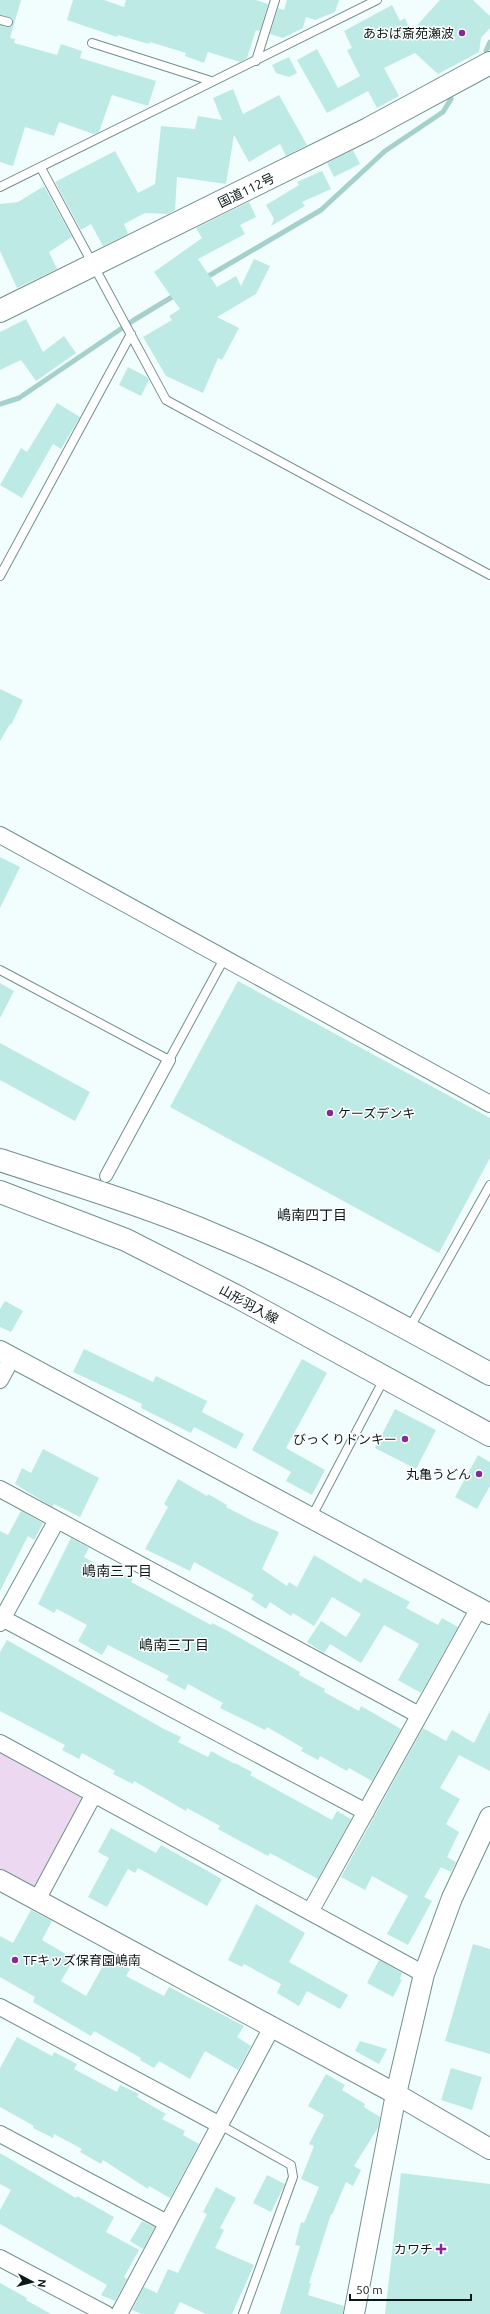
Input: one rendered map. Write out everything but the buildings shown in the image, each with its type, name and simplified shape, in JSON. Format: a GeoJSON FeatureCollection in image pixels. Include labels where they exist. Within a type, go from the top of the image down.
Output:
{"type":"FeatureCollection","features":[{"type":"Feature","properties":{"kind":"main road","name":"国道112号"},"geometry":{"type":"LineString","coordinates":[[0,311],[94,266],[368,129],[490,63]]}},
{"type":"Feature","properties":{"kind":"main road"},"geometry":{"type":"LineString","coordinates":[[0,1160],[144,1208],[218,1236],[324,1286],[490,1374]]}},
{"type":"Feature","properties":{"kind":"main road","name":"山形羽入線"},"geometry":{"type":"LineString","coordinates":[[0,1192],[126,1240],[236,1296],[384,1379],[490,1435]]}},
{"type":"Feature","properties":{"kind":"street"},"geometry":{"type":"LineString","coordinates":[[0,835],[225,957],[490,1104]]}},
{"type":"Feature","properties":{"kind":"street"},"geometry":{"type":"LineString","coordinates":[[106,1176],[169,1060]]}},
{"type":"Feature","properties":{"kind":"street"},"geometry":{"type":"LineString","coordinates":[[0,1380],[6,1354],[485,1611],[419,1715],[310,1912]]}},
{"type":"Feature","properties":{"kind":"street"},"geometry":{"type":"LineString","coordinates":[[0,1490],[419,1715]]}},
{"type":"Feature","properties":{"kind":"street"},"geometry":{"type":"LineString","coordinates":[[57,1520],[1,1621],[366,1812]]}},
{"type":"Feature","properties":{"kind":"street"},"geometry":{"type":"LineString","coordinates":[[0,1743],[424,1974]]}},
{"type":"Feature","properties":{"kind":"street"},"geometry":{"type":"LineString","coordinates":[[37,1900],[94,1794]]}},
{"type":"Feature","properties":{"kind":"street"},"geometry":{"type":"LineString","coordinates":[[354,2314],[396,2094],[424,1974],[452,1898],[490,1817]]}},
{"type":"Feature","properties":{"kind":"street"},"geometry":{"type":"LineString","coordinates":[[0,1880],[396,2094],[490,2149]]}},
{"type":"Feature","properties":{"kind":"street"},"geometry":{"type":"LineString","coordinates":[[0,2007],[220,2125]]}},
{"type":"Feature","properties":{"kind":"street"},"geometry":{"type":"LineString","coordinates":[[119,2314],[272,2027]]}},
{"type":"Feature","properties":{"kind":"street"},"geometry":{"type":"LineString","coordinates":[[0,2134],[167,2223]]}},
{"type":"Feature","properties":{"kind":"street"},"geometry":{"type":"LineString","coordinates":[[0,2258],[106,2314]]}},
{"type":"Feature","properties":{"kind":"lane"},"geometry":{"type":"LineString","coordinates":[[256,61],[275,0]]}},
{"type":"Feature","properties":{"kind":"lane"},"geometry":{"type":"LineString","coordinates":[[0,187],[42,168],[211,81],[256,61],[377,0]]}},
{"type":"Feature","properties":{"kind":"lane"},"geometry":{"type":"LineString","coordinates":[[0,20],[8,22]]}},
{"type":"Feature","properties":{"kind":"lane"},"geometry":{"type":"LineString","coordinates":[[92,43],[211,81]]}},
{"type":"Feature","properties":{"kind":"lane"},"geometry":{"type":"LineString","coordinates":[[42,168],[166,400],[490,576]]}},
{"type":"Feature","properties":{"kind":"lane"},"geometry":{"type":"LineString","coordinates":[[0,576],[130,332]]}},
{"type":"Feature","properties":{"kind":"lane"},"geometry":{"type":"LineString","coordinates":[[0,970],[169,1060],[225,957]]}},
{"type":"Feature","properties":{"kind":"lane"},"geometry":{"type":"LineString","coordinates":[[409,1330],[490,1185]]}},
{"type":"Feature","properties":{"kind":"lane"},"geometry":{"type":"LineString","coordinates":[[311,1518],[384,1379]]}},
{"type":"Feature","properties":{"kind":"lane"},"geometry":{"type":"LineString","coordinates":[[220,2125],[291,2165],[293,2176],[243,2314]]}},
{"type":"Feature","properties":{"kind":"shaded area"},"geometry":{"type":"Polygon","coordinates":[[[0,1743],[94,1794],[37,1900],[0,1880],[0,1743]]]}},
{"type":"Feature","properties":{"kind":"waterway"},"geometry":{"type":"LineString","coordinates":[[486,51],[490,42]]}},
{"type":"Feature","properties":{"kind":"waterway"},"geometry":{"type":"LineString","coordinates":[[205,278],[321,210],[385,151],[443,112],[451,99]]}},
{"type":"Feature","properties":{"kind":"waterway"},"geometry":{"type":"LineString","coordinates":[[0,404],[19,398],[134,320],[177,294]]}},
{"type":"Feature","properties":{"kind":"place","name":"あおば斎苑瀬波"},"geometry":{"type":"Point","coordinates":[462,33]}},
{"type":"Feature","properties":{"kind":"place","name":"ケーズデンキ"},"geometry":{"type":"Point","coordinates":[330,1113]}},
{"type":"Feature","properties":{"kind":"place","name":"びっくりドンキー"},"geometry":{"type":"Point","coordinates":[405,1439]}},
{"type":"Feature","properties":{"kind":"place","name":"丸亀うどん"},"geometry":{"type":"Point","coordinates":[479,1474]}},
{"type":"Feature","properties":{"kind":"place","name":"TFキッズ保育園嶋南"},"geometry":{"type":"Point","coordinates":[15,1960]}},
{"type":"Feature","properties":{"kind":"place","name":"カワチ"},"geometry":{"type":"Point","coordinates":[441,2249]}},
{"type":"Feature","properties":{"kind":"district","name":"嶋南四丁目"},"geometry":{"type":"Point","coordinates":[312,1215]}},
{"type":"Feature","properties":{"kind":"district","name":"嶋南三丁目"},"geometry":{"type":"Point","coordinates":[117,1571]}},
{"type":"Feature","properties":{"kind":"district","name":"嶋南三丁目"},"geometry":{"type":"Point","coordinates":[174,1645]}}]}
